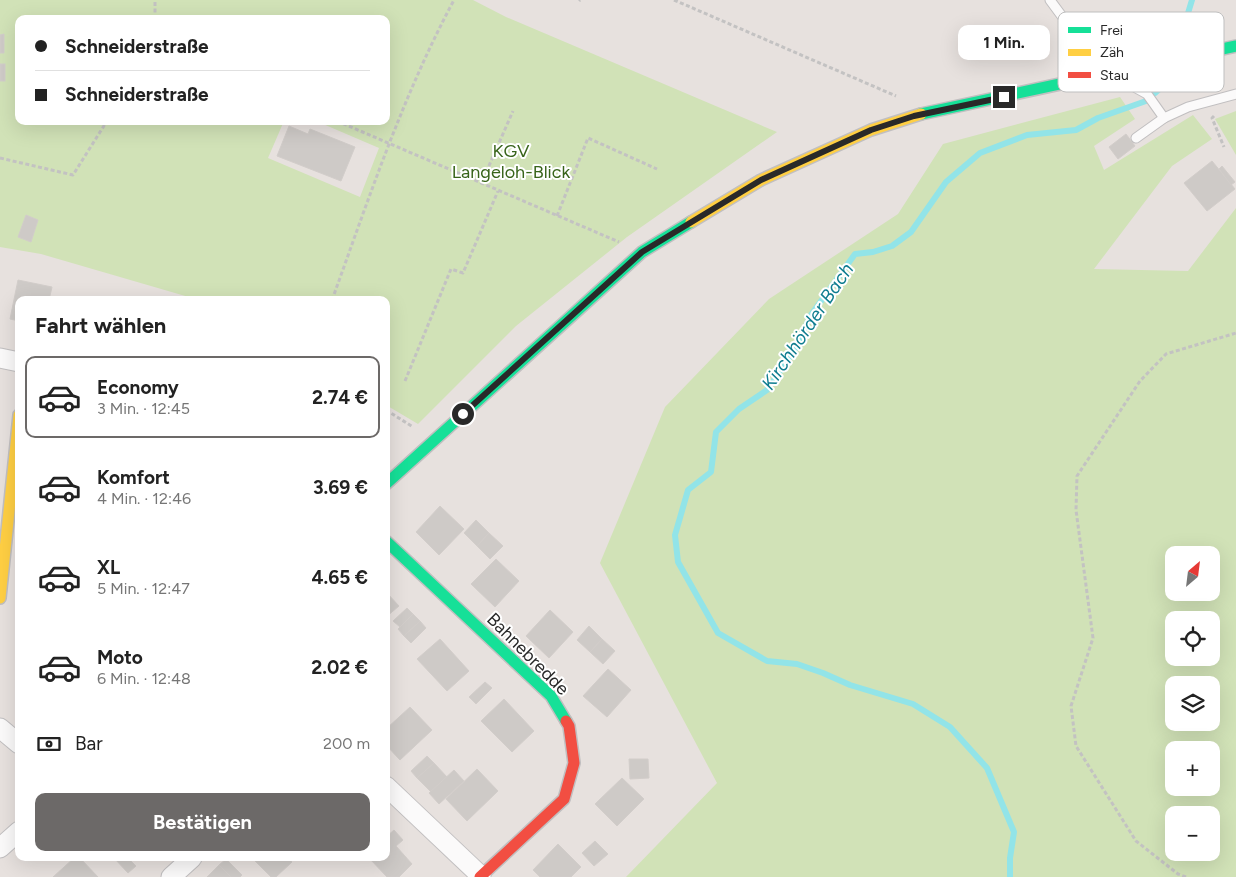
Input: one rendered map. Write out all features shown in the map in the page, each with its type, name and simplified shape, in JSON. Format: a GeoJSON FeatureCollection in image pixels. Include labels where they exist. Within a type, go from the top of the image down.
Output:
{"type":"FeatureCollection","features":[{"type":"Feature","properties":{"kind":"street"},"geometry":{"type":"LineString","coordinates":[[390,480],[642,252],[761,180],[871,130],[914,116],[1058,84]]}},
{"type":"Feature","properties":{"kind":"street"},"geometry":{"type":"LineString","coordinates":[[0,358],[15,361]]}},
{"type":"Feature","properties":{"kind":"street"},"geometry":{"type":"LineString","coordinates":[[0,598],[3,528],[15,443]]}},
{"type":"Feature","properties":{"kind":"street","name":"Bahnebredde"},"geometry":{"type":"LineString","coordinates":[[390,545],[551,696],[569,726],[574,763],[564,800],[480,877]]}},
{"type":"Feature","properties":{"kind":"street"},"geometry":{"type":"LineString","coordinates":[[0,728],[15,741]]}},
{"type":"Feature","properties":{"kind":"street"},"geometry":{"type":"LineString","coordinates":[[390,790],[480,877]]}},
{"type":"Feature","properties":{"kind":"street"},"geometry":{"type":"LineString","coordinates":[[0,848],[15,835]]}},
{"type":"Feature","properties":{"kind":"street"},"geometry":{"type":"LineString","coordinates":[[171,877],[189,861]]}},
{"type":"Feature","properties":{"kind":"lane"},"geometry":{"type":"LineString","coordinates":[[1050,0],[1059,12]]}},
{"type":"Feature","properties":{"kind":"lane"},"geometry":{"type":"LineString","coordinates":[[1143,92],[1147,94],[1164,118]]}},
{"type":"Feature","properties":{"kind":"lane"},"geometry":{"type":"LineString","coordinates":[[1136,138],[1164,118],[1188,107],[1236,94]]}},
{"type":"Feature","properties":{"kind":"path"},"geometry":{"type":"LineString","coordinates":[[156,0],[156,15]]}},
{"type":"Feature","properties":{"kind":"path"},"geometry":{"type":"LineString","coordinates":[[333,296],[388,143],[434,37],[454,0]]}},
{"type":"Feature","properties":{"kind":"path"},"geometry":{"type":"LineString","coordinates":[[674,0],[905,100],[914,116]]}},
{"type":"Feature","properties":{"kind":"path"},"geometry":{"type":"LineString","coordinates":[[481,184],[513,111]]}},
{"type":"Feature","properties":{"kind":"path"},"geometry":{"type":"LineString","coordinates":[[1218,115],[1212,118],[1224,147]]}},
{"type":"Feature","properties":{"kind":"path"},"geometry":{"type":"LineString","coordinates":[[0,158],[73,175],[104,125]]}},
{"type":"Feature","properties":{"kind":"path"},"geometry":{"type":"LineString","coordinates":[[346,125],[642,252]]}},
{"type":"Feature","properties":{"kind":"path"},"geometry":{"type":"LineString","coordinates":[[557,216],[588,138],[657,169]]}},
{"type":"Feature","properties":{"kind":"path"},"geometry":{"type":"LineString","coordinates":[[405,380],[451,269],[463,273],[498,191]]}},
{"type":"Feature","properties":{"kind":"path"},"geometry":{"type":"LineString","coordinates":[[1186,877],[1178,874],[1136,841],[1076,746],[1071,706],[1093,638],[1076,510],[1077,476],[1140,381],[1166,354],[1236,333]]}},
{"type":"Feature","properties":{"kind":"path"},"geometry":{"type":"LineString","coordinates":[[390,412],[409,424]]}},
{"type":"Feature","properties":{"kind":"green space","name":"KGV Langeloh-Blick"},"geometry":{"type":"Polygon","coordinates":[[[0,0],[473,0],[506,17],[777,132],[627,237],[516,326],[418,424],[390,407],[390,296],[185,296],[41,254],[0,247],[0,0]]]}},
{"type":"Feature","properties":{"kind":"green space"},"geometry":{"type":"Polygon","coordinates":[[[1120,97],[1135,119],[1094,146],[1104,170],[1193,115],[1212,139],[1172,166],[1094,269],[1188,271],[1236,208],[1236,877],[626,877],[717,783],[600,563],[665,407],[769,299],[898,214],[943,144],[1120,97]]]}},
{"type":"Feature","properties":{"kind":"green space"},"geometry":{"type":"Polygon","coordinates":[[[1236,111],[1236,155],[1215,119],[1236,111]]]}},
{"type":"Feature","properties":{"kind":"building"},"geometry":{"type":"Polygon","coordinates":[[[4,34],[4,53],[0,53],[0,35],[4,34]]]}},
{"type":"Feature","properties":{"kind":"building"},"geometry":{"type":"Polygon","coordinates":[[[0,64],[5,64],[5,81],[0,81],[0,64]]]}},
{"type":"Feature","properties":{"kind":"building"},"geometry":{"type":"Polygon","coordinates":[[[289,126],[308,134],[310,129],[355,147],[341,181],[277,156],[289,126]]]}},
{"type":"Feature","properties":{"kind":"building"},"geometry":{"type":"Polygon","coordinates":[[[1126,134],[1135,146],[1118,159],[1109,147],[1126,134]]]}},
{"type":"Feature","properties":{"kind":"building"},"geometry":{"type":"Polygon","coordinates":[[[1212,161],[1235,189],[1207,211],[1184,183],[1212,161]]]}},
{"type":"Feature","properties":{"kind":"building"},"geometry":{"type":"Polygon","coordinates":[[[1222,166],[1235,182],[1231,185],[1219,169],[1222,166]]]}},
{"type":"Feature","properties":{"kind":"building"},"geometry":{"type":"Polygon","coordinates":[[[26,215],[38,220],[31,242],[18,237],[26,215]]]}},
{"type":"Feature","properties":{"kind":"building"},"geometry":{"type":"Polygon","coordinates":[[[18,280],[52,287],[50,296],[15,296],[15,320],[10,319],[18,280]]]}},
{"type":"Feature","properties":{"kind":"building"},"geometry":{"type":"Polygon","coordinates":[[[440,506],[464,529],[439,555],[416,532],[440,506]]]}},
{"type":"Feature","properties":{"kind":"building"},"geometry":{"type":"Polygon","coordinates":[[[476,520],[489,533],[477,546],[464,533],[476,520]]]}},
{"type":"Feature","properties":{"kind":"building"},"geometry":{"type":"Polygon","coordinates":[[[489,533],[503,546],[490,559],[477,546],[489,533]]]}},
{"type":"Feature","properties":{"kind":"building"},"geometry":{"type":"Polygon","coordinates":[[[496,559],[519,581],[495,607],[471,584],[496,559]]]}},
{"type":"Feature","properties":{"kind":"building"},"geometry":{"type":"Polygon","coordinates":[[[390,596],[399,606],[390,614],[390,596]]]}},
{"type":"Feature","properties":{"kind":"building"},"geometry":{"type":"Polygon","coordinates":[[[407,608],[413,614],[400,627],[393,621],[407,608]]]}},
{"type":"Feature","properties":{"kind":"building"},"geometry":{"type":"Polygon","coordinates":[[[550,610],[573,632],[549,658],[526,636],[550,610]]]}},
{"type":"Feature","properties":{"kind":"building"},"geometry":{"type":"Polygon","coordinates":[[[413,614],[420,621],[404,636],[398,629],[413,614]]]}},
{"type":"Feature","properties":{"kind":"building"},"geometry":{"type":"Polygon","coordinates":[[[420,621],[426,628],[411,643],[404,636],[420,621]]]}},
{"type":"Feature","properties":{"kind":"building"},"geometry":{"type":"Polygon","coordinates":[[[589,626],[602,639],[590,652],[577,640],[589,626]]]}},
{"type":"Feature","properties":{"kind":"building"},"geometry":{"type":"Polygon","coordinates":[[[440,639],[469,671],[447,691],[417,659],[440,639]]]}},
{"type":"Feature","properties":{"kind":"building"},"geometry":{"type":"Polygon","coordinates":[[[602,639],[615,651],[603,664],[590,652],[602,639]]]}},
{"type":"Feature","properties":{"kind":"building"},"geometry":{"type":"Polygon","coordinates":[[[608,669],[631,690],[607,717],[583,696],[608,669]]]}},
{"type":"Feature","properties":{"kind":"building"},"geometry":{"type":"Polygon","coordinates":[[[485,682],[492,688],[476,704],[469,697],[485,682]]]}},
{"type":"Feature","properties":{"kind":"building"},"geometry":{"type":"Polygon","coordinates":[[[504,699],[534,731],[512,752],[481,721],[504,699]]]}},
{"type":"Feature","properties":{"kind":"building"},"geometry":{"type":"Polygon","coordinates":[[[410,707],[432,730],[400,760],[390,749],[390,725],[410,707]]]}},
{"type":"Feature","properties":{"kind":"building"},"geometry":{"type":"Polygon","coordinates":[[[427,756],[434,763],[417,778],[411,771],[427,756]]]}},
{"type":"Feature","properties":{"kind":"building"},"geometry":{"type":"Polygon","coordinates":[[[629,759],[648,759],[649,778],[630,779],[629,759]]]}},
{"type":"Feature","properties":{"kind":"building"},"geometry":{"type":"Polygon","coordinates":[[[434,763],[447,777],[431,792],[417,778],[434,763]]]}},
{"type":"Feature","properties":{"kind":"building"},"geometry":{"type":"Polygon","coordinates":[[[477,769],[498,791],[467,821],[446,799],[477,769]]]}},
{"type":"Feature","properties":{"kind":"building"},"geometry":{"type":"Polygon","coordinates":[[[454,770],[464,781],[439,804],[429,793],[454,770]]]}},
{"type":"Feature","properties":{"kind":"building"},"geometry":{"type":"Polygon","coordinates":[[[622,778],[644,799],[617,826],[595,804],[622,778]]]}},
{"type":"Feature","properties":{"kind":"building"},"geometry":{"type":"Polygon","coordinates":[[[394,830],[403,840],[396,846],[412,864],[399,877],[387,877],[372,861],[390,861],[390,834],[394,830]]]}},
{"type":"Feature","properties":{"kind":"building"},"geometry":{"type":"Polygon","coordinates":[[[595,841],[608,854],[594,866],[582,853],[595,841]]]}},
{"type":"Feature","properties":{"kind":"building"},"geometry":{"type":"Polygon","coordinates":[[[558,844],[581,867],[571,877],[540,877],[533,870],[558,844]]]}},
{"type":"Feature","properties":{"kind":"building"},"geometry":{"type":"Polygon","coordinates":[[[71,861],[83,861],[98,877],[53,877],[71,861]]]}},
{"type":"Feature","properties":{"kind":"building"},"geometry":{"type":"Polygon","coordinates":[[[117,861],[131,861],[136,866],[128,873],[117,861]]]}},
{"type":"Feature","properties":{"kind":"building"},"geometry":{"type":"Polygon","coordinates":[[[224,861],[228,861],[242,875],[240,877],[231,877],[219,865],[224,861]]]}},
{"type":"Feature","properties":{"kind":"building"},"geometry":{"type":"Polygon","coordinates":[[[255,861],[292,862],[276,877],[271,877],[255,861]]]}},
{"type":"Feature","properties":{"kind":"building"},"geometry":{"type":"Polygon","coordinates":[[[219,865],[231,877],[207,877],[219,865]]]}},
{"type":"Feature","properties":{"kind":"waterway","name":"Kirchhörder Bach"},"geometry":{"type":"LineString","coordinates":[[1188,12],[1192,0]]}},
{"type":"Feature","properties":{"kind":"waterway","name":"Kirchhörder Bach"},"geometry":{"type":"LineString","coordinates":[[1010,877],[1010,858],[1014,832],[987,768],[950,727],[913,704],[850,685],[797,664],[767,661],[718,633],[678,562],[675,535],[688,490],[711,472],[716,432],[739,409],[767,390],[794,351],[811,315],[855,254],[873,252],[892,246],[911,232],[946,182],[980,153],[1027,135],[1076,130],[1098,118],[1146,101]]}},
{"type":"Feature","properties":{"kind":"traffic: fast"},"geometry":{"type":"LineString","coordinates":[[1224,49],[1236,46]]}},
{"type":"Feature","properties":{"kind":"traffic: fast"},"geometry":{"type":"LineString","coordinates":[[921,114],[1058,84]]}},
{"type":"Feature","properties":{"kind":"traffic: fast"},"geometry":{"type":"LineString","coordinates":[[390,480],[642,252],[691,222]]}},
{"type":"Feature","properties":{"kind":"traffic: fast"},"geometry":{"type":"LineString","coordinates":[[390,545],[551,696],[566,721]]}},
{"type":"Feature","properties":{"kind":"traffic: slow"},"geometry":{"type":"LineString","coordinates":[[691,222],[761,180],[871,130],[921,114]]}},
{"type":"Feature","properties":{"kind":"traffic: slow"},"geometry":{"type":"LineString","coordinates":[[0,598],[15,454]]}},
{"type":"Feature","properties":{"kind":"traffic: jam"},"geometry":{"type":"LineString","coordinates":[[480,877],[564,799],[574,763],[569,726],[566,721]]}},
{"type":"Feature","properties":{"kind":"route"},"geometry":{"type":"LineString","coordinates":[[463,414],[642,252],[761,180],[871,130],[914,116],[1004,97]]}}]}
